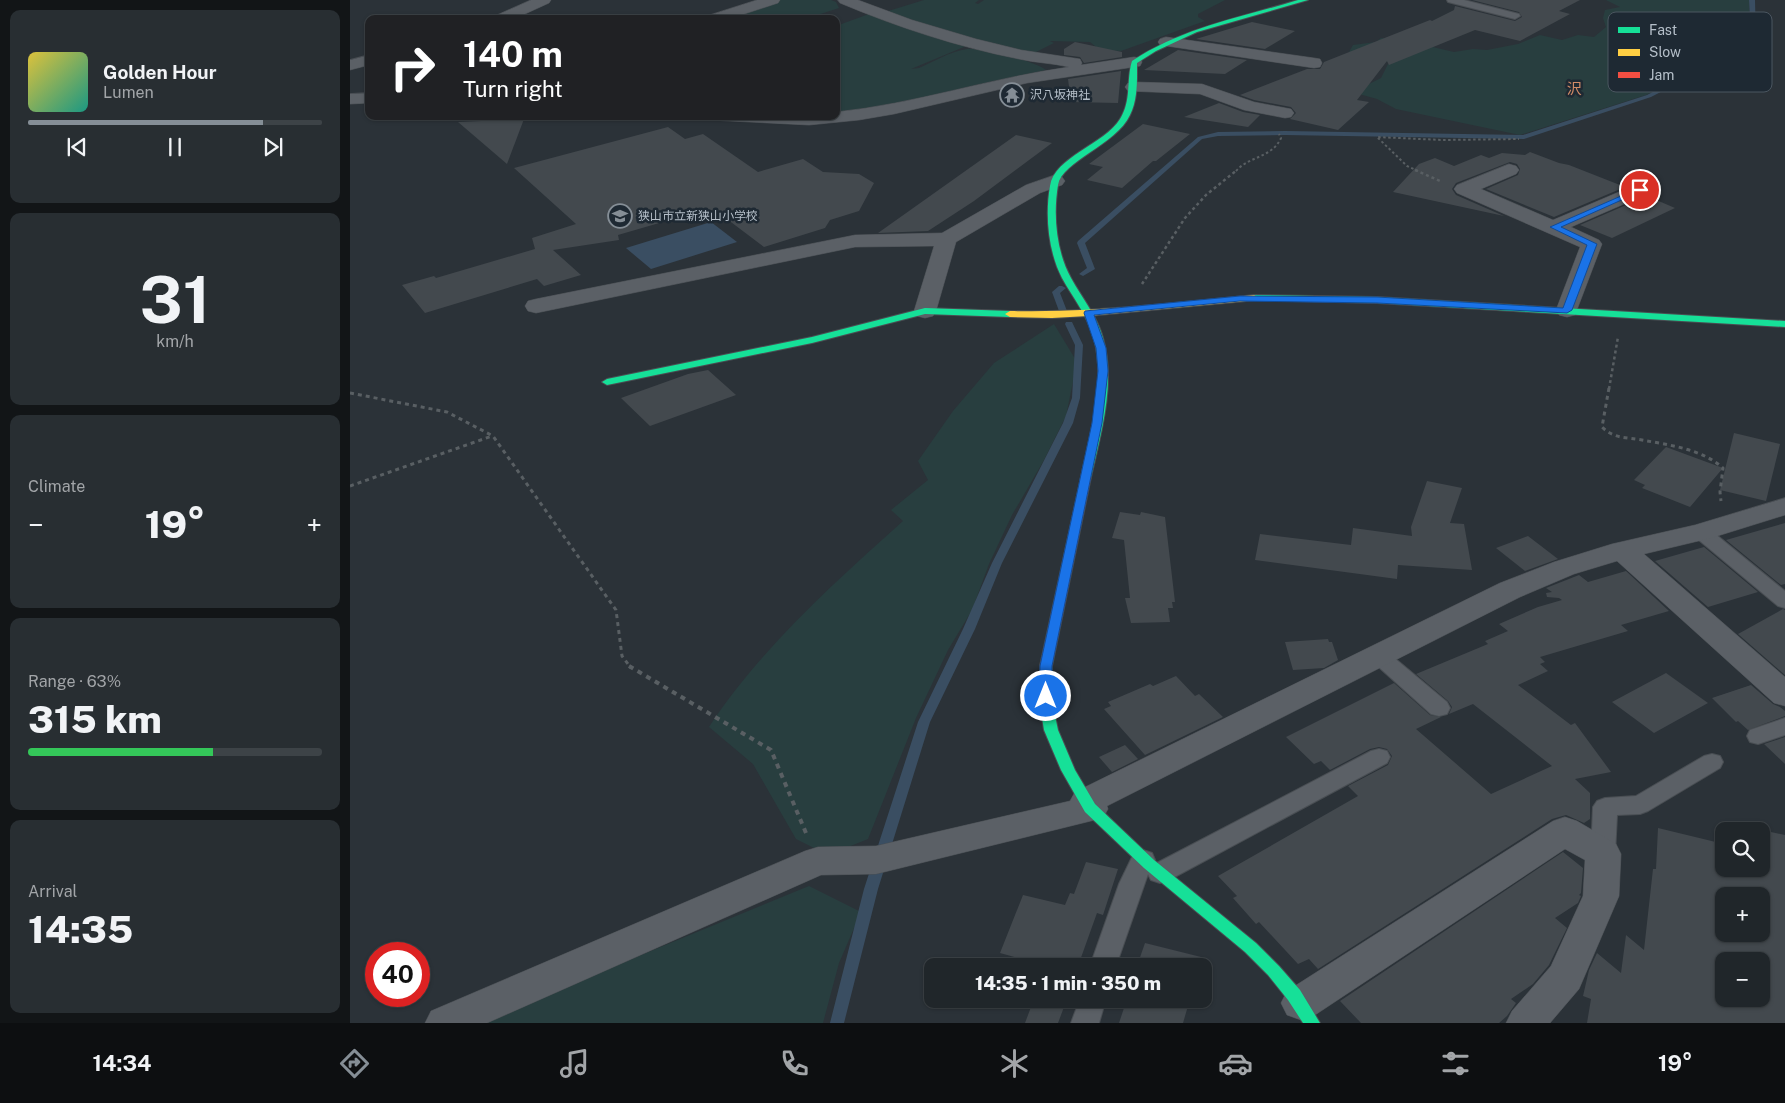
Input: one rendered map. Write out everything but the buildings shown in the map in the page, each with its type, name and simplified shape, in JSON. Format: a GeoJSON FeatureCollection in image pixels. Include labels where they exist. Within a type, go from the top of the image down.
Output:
{"type":"FeatureCollection","features":[{"type":"Feature","properties":{"kind":"street"},"geometry":{"type":"LineString","coordinates":[[509,15],[544,0]]}},
{"type":"Feature","properties":{"kind":"street"},"geometry":{"type":"LineString","coordinates":[[725,15],[773,0]]}},
{"type":"Feature","properties":{"kind":"street"},"geometry":{"type":"LineString","coordinates":[[844,0],[875,13],[980,44],[1014,53],[1055,59],[1089,67]]}},
{"type":"Feature","properties":{"kind":"street"},"geometry":{"type":"LineString","coordinates":[[840,117],[894,109],[1027,78],[1089,67],[1134,62],[1177,37],[1264,14],[1303,0]]}},
{"type":"Feature","properties":{"kind":"street"},"geometry":{"type":"LineString","coordinates":[[1166,42],[1314,64]]}},
{"type":"Feature","properties":{"kind":"street"},"geometry":{"type":"LineString","coordinates":[[350,65],[365,61]]}},
{"type":"Feature","properties":{"kind":"street"},"geometry":{"type":"LineString","coordinates":[[1134,62],[1134,87],[1127,114],[1118,129],[1111,136],[1068,164],[1055,181],[1053,199],[1056,250],[1068,280],[1088,313],[1101,348],[1103,371],[1097,423],[1046,666],[1046,696],[1051,729],[1068,767],[1089,805],[1152,867],[1245,941],[1307,1013],[1565,831],[1603,854],[1601,896],[1565,977],[1526,1023]]}},
{"type":"Feature","properties":{"kind":"street"},"geometry":{"type":"LineString","coordinates":[[1134,87],[1202,89],[1250,106],[1285,113]]}},
{"type":"Feature","properties":{"kind":"street"},"geometry":{"type":"LineString","coordinates":[[350,99],[365,98]]}},
{"type":"Feature","properties":{"kind":"street"},"geometry":{"type":"LineString","coordinates":[[1464,189],[1509,170]]}},
{"type":"Feature","properties":{"kind":"street"},"geometry":{"type":"LineString","coordinates":[[536,306],[855,242],[946,239],[1033,189],[1055,181]]}},
{"type":"Feature","properties":{"kind":"street"},"geometry":{"type":"LineString","coordinates":[[1464,189],[1592,244],[1567,310]]}},
{"type":"Feature","properties":{"kind":"street"},"geometry":{"type":"LineString","coordinates":[[1554,227],[1640,190]]}},
{"type":"Feature","properties":{"kind":"street"},"geometry":{"type":"LineString","coordinates":[[925,311],[946,239]]}},
{"type":"Feature","properties":{"kind":"street"},"geometry":{"type":"LineString","coordinates":[[607,382],[812,340],[925,311],[1052,314],[1088,313],[1240,298],[1377,300],[1785,324]]}},
{"type":"Feature","properties":{"kind":"street"},"geometry":{"type":"LineString","coordinates":[[445,1023],[818,861],[876,860],[1089,805],[1510,590],[1564,568],[1622,550],[1701,532],[1785,506]]}},
{"type":"Feature","properties":{"kind":"street"},"geometry":{"type":"LineString","coordinates":[[1622,550],[1785,695]]}},
{"type":"Feature","properties":{"kind":"lane"},"geometry":{"type":"LineString","coordinates":[[1452,0],[1515,16]]}},
{"type":"Feature","properties":{"kind":"lane"},"geometry":{"type":"LineString","coordinates":[[1701,532],[1785,601]]}},
{"type":"Feature","properties":{"kind":"lane"},"geometry":{"type":"LineString","coordinates":[[1379,656],[1439,708]]}},
{"type":"Feature","properties":{"kind":"lane"},"geometry":{"type":"LineString","coordinates":[[1758,736],[1785,726]]}},
{"type":"Feature","properties":{"kind":"lane"},"geometry":{"type":"LineString","coordinates":[[1106,958],[1131,884],[1152,867],[1379,757]]}},
{"type":"Feature","properties":{"kind":"lane"},"geometry":{"type":"LineString","coordinates":[[1603,854],[1605,806],[1640,805],[1712,762]]}},
{"type":"Feature","properties":{"kind":"lane"},"geometry":{"type":"LineString","coordinates":[[1085,1023],[1090,1008]]}},
{"type":"Feature","properties":{"kind":"path"},"geometry":{"type":"LineString","coordinates":[[1464,189],[1451,186],[1407,166],[1377,137],[1442,140],[1519,139]]}},
{"type":"Feature","properties":{"kind":"path"},"geometry":{"type":"LineString","coordinates":[[1128,308],[1167,242],[1187,216],[1218,184],[1234,173],[1243,163],[1269,154],[1281,138]]}},
{"type":"Feature","properties":{"kind":"path"},"geometry":{"type":"LineString","coordinates":[[1622,314],[1603,430],[1610,435],[1689,449],[1719,462],[1723,468],[1720,492],[1721,506],[1738,520]]}},
{"type":"Feature","properties":{"kind":"path"},"geometry":{"type":"LineString","coordinates":[[350,393],[447,412],[493,436],[616,610],[622,656],[628,666],[771,750],[818,861]]}},
{"type":"Feature","properties":{"kind":"path"},"geometry":{"type":"LineString","coordinates":[[350,486],[493,436]]}},
{"type":"Feature","properties":{"kind":"green space"},"geometry":{"type":"Polygon","coordinates":[[[780,0],[831,0],[836,2],[839,8],[817,15],[732,15],[780,0]]]}},
{"type":"Feature","properties":{"kind":"green space"},"geometry":{"type":"Polygon","coordinates":[[[924,0],[979,0],[975,3],[978,4],[984,0],[1225,0],[1198,14],[1198,17],[1205,21],[1121,51],[1100,50],[1090,42],[1050,41],[1054,43],[1032,54],[1018,52],[885,12],[924,0]]]}},
{"type":"Feature","properties":{"kind":"green space"},"geometry":{"type":"Polygon","coordinates":[[[1606,0],[1749,0],[1749,12],[1608,12],[1608,92],[1652,92],[1520,135],[1396,109],[1377,99],[1359,94],[1363,87],[1381,78],[1389,62],[1349,52],[1353,45],[1376,42],[1381,38],[1407,41],[1454,52],[1473,49],[1487,50],[1518,44],[1540,35],[1562,40],[1578,35],[1594,37],[1606,27],[1603,18],[1605,10],[1620,7],[1606,0]]]}},
{"type":"Feature","properties":{"kind":"green space"},"geometry":{"type":"Polygon","coordinates":[[[869,14],[971,44],[911,69],[919,68],[955,52],[974,49],[995,52],[1020,59],[1046,70],[906,103],[840,112],[840,25],[869,14]]]}},
{"type":"Feature","properties":{"kind":"green space"},"geometry":{"type":"Polygon","coordinates":[[[1054,324],[1077,362],[1066,416],[1044,460],[1012,515],[989,564],[972,610],[948,650],[916,718],[868,839],[828,855],[796,839],[753,764],[709,727],[751,671],[799,618],[903,521],[891,510],[928,480],[918,461],[953,411],[994,363],[1054,324]]]}},
{"type":"Feature","properties":{"kind":"green space"},"geometry":{"type":"Polygon","coordinates":[[[809,886],[861,912],[839,963],[823,1023],[476,1023],[809,886]]]}},
{"type":"Feature","properties":{"kind":"water"},"geometry":{"type":"Polygon","coordinates":[[[711,222],[737,242],[651,269],[626,248],[711,222]]]}},
{"type":"Feature","properties":{"kind":"waterway"},"geometry":{"type":"LineString","coordinates":[[1752,0],[1753,12]]}},
{"type":"Feature","properties":{"kind":"waterway"},"geometry":{"type":"LineString","coordinates":[[1083,274],[1091,269],[1081,243],[1200,138],[1218,134],[1285,133],[1524,137],[1657,92]]}},
{"type":"Feature","properties":{"kind":"waterway"},"geometry":{"type":"LineString","coordinates":[[1062,288],[1056,292],[1063,311]]}},
{"type":"Feature","properties":{"kind":"waterway"},"geometry":{"type":"LineString","coordinates":[[837,1023],[871,889],[924,722],[969,629],[997,563],[1068,423],[1076,398],[1079,345],[1069,324]]}},
{"type":"Feature","properties":{"kind":"traffic: fast"},"geometry":{"type":"LineString","coordinates":[[1086,477],[1099,413],[1103,364],[1101,349],[1094,327],[1066,277],[1059,260],[1055,242],[1052,204],[1055,181],[1069,164],[1108,138],[1123,121],[1131,100],[1134,62],[1153,49],[1195,31],[1305,0]]}},
{"type":"Feature","properties":{"kind":"traffic: fast"},"geometry":{"type":"LineString","coordinates":[[1254,298],[1377,300],[1785,324]]}},
{"type":"Feature","properties":{"kind":"traffic: fast"},"geometry":{"type":"LineString","coordinates":[[607,382],[812,340],[925,311],[1010,314]]}},
{"type":"Feature","properties":{"kind":"traffic: fast"},"geometry":{"type":"LineString","coordinates":[[1046,666],[1047,706],[1051,730],[1068,770],[1090,808],[1149,864],[1226,926],[1273,970],[1294,995],[1312,1023]]}},
{"type":"Feature","properties":{"kind":"traffic: slow"},"geometry":{"type":"LineString","coordinates":[[1010,314],[1052,315],[1088,313],[1254,298]]}},
{"type":"Feature","properties":{"kind":"traffic: jam"},"geometry":{"type":"LineString","coordinates":[[1046,666],[1086,477]]}},
{"type":"Feature","properties":{"kind":"place","name":"沢八坂神社"},"geometry":{"type":"Point","coordinates":[1012,95]}},
{"type":"Feature","properties":{"kind":"place","name":"狭山市立新狭山小学校"},"geometry":{"type":"Point","coordinates":[620,216]}},
{"type":"Feature","properties":{"kind":"district","name":"沢"},"geometry":{"type":"Point","coordinates":[1574,88]}},
{"type":"Feature","properties":{"kind":"route"},"geometry":{"type":"LineString","coordinates":[[1046,696],[1046,666],[1097,423],[1103,371],[1101,348],[1088,313],[1240,298],[1377,300],[1567,310],[1592,244],[1554,227],[1640,190]]}}]}
